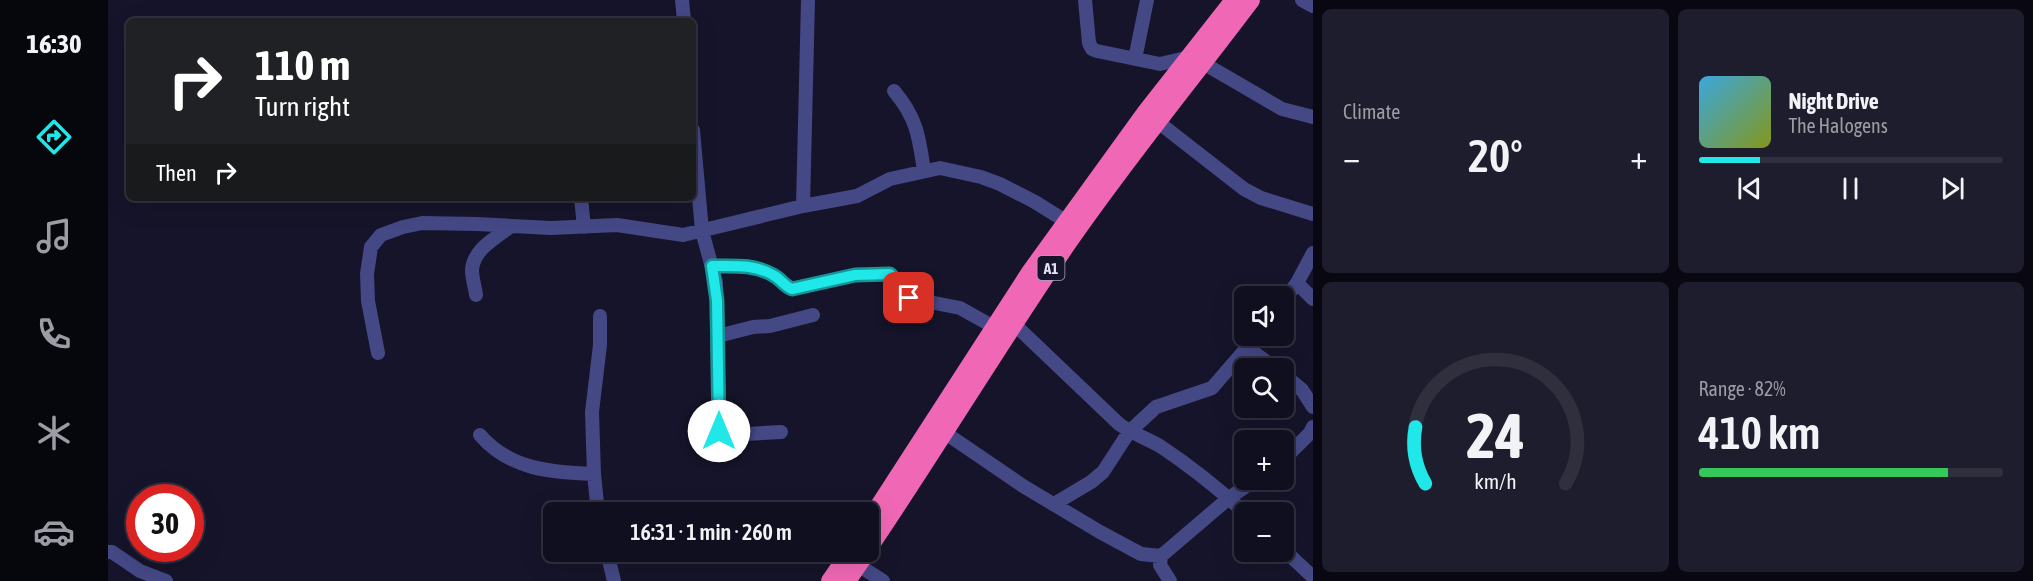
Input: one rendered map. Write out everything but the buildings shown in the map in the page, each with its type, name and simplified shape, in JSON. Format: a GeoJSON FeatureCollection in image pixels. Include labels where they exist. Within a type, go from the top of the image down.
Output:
{"type":"FeatureCollection","features":[{"type":"Feature","properties":{"kind":"highway","name":"A1"},"geometry":{"type":"LineString","coordinates":[[879,508],[1091,211],[1158,122],[1234,0]]}},
{"type":"Feature","properties":{"kind":"highway","name":"A1"},"geometry":{"type":"LineString","coordinates":[[879,525],[938,428],[994,327],[1030,271],[1140,119],[1173,78],[1196,60],[1251,0]]}},
{"type":"Feature","properties":{"kind":"highway","name":"A1"},"geometry":{"type":"LineString","coordinates":[[830,581],[853,562]]}},
{"type":"Feature","properties":{"kind":"highway","name":"A1"},"geometry":{"type":"LineString","coordinates":[[847,581],[857,562]]}},
{"type":"Feature","properties":{"kind":"street"},"geometry":{"type":"LineString","coordinates":[[682,0],[684,18]]}},
{"type":"Feature","properties":{"kind":"street"},"geometry":{"type":"LineString","coordinates":[[803,206],[808,0]]}},
{"type":"Feature","properties":{"kind":"street"},"geometry":{"type":"LineString","coordinates":[[1085,0],[1089,43],[1092,49],[1160,64],[1196,60],[1282,109],[1313,117]]}},
{"type":"Feature","properties":{"kind":"street"},"geometry":{"type":"LineString","coordinates":[[1135,59],[1147,0]]}},
{"type":"Feature","properties":{"kind":"street"},"geometry":{"type":"LineString","coordinates":[[1302,0],[1313,6]]}},
{"type":"Feature","properties":{"kind":"street"},"geometry":{"type":"LineString","coordinates":[[1160,64],[1173,78]]}},
{"type":"Feature","properties":{"kind":"street"},"geometry":{"type":"LineString","coordinates":[[894,91],[908,107],[918,132],[924,171]]}},
{"type":"Feature","properties":{"kind":"street"},"geometry":{"type":"LineString","coordinates":[[1158,122],[1244,189],[1261,198],[1313,214]]}},
{"type":"Feature","properties":{"kind":"street"},"geometry":{"type":"LineString","coordinates":[[696,164],[702,231],[716,282],[719,431],[721,434],[729,435],[781,432]]}},
{"type":"Feature","properties":{"kind":"street"},"geometry":{"type":"LineString","coordinates":[[378,353],[368,301],[367,274],[371,248],[381,235],[423,223],[551,228],[617,225],[683,235],[803,206],[857,196],[890,179],[940,168],[981,177],[1000,184],[1035,202],[1066,222]]}},
{"type":"Feature","properties":{"kind":"street"},"geometry":{"type":"LineString","coordinates":[[581,201],[584,227]]}},
{"type":"Feature","properties":{"kind":"street"},"geometry":{"type":"LineString","coordinates":[[476,295],[472,269],[475,259],[482,248],[510,227]]}},
{"type":"Feature","properties":{"kind":"street"},"geometry":{"type":"LineString","coordinates":[[1294,287],[1313,253]]}},
{"type":"Feature","properties":{"kind":"street"},"geometry":{"type":"LineString","coordinates":[[712,266],[758,268],[779,278],[785,286],[792,289],[855,275],[890,274],[909,298],[960,308],[994,327]]}},
{"type":"Feature","properties":{"kind":"street"},"geometry":{"type":"LineString","coordinates":[[1297,283],[1313,299]]}},
{"type":"Feature","properties":{"kind":"street"},"geometry":{"type":"LineString","coordinates":[[718,336],[813,315]]}},
{"type":"Feature","properties":{"kind":"street"},"geometry":{"type":"LineString","coordinates":[[597,502],[592,411],[600,345],[600,316]]}},
{"type":"Feature","properties":{"kind":"street"},"geometry":{"type":"LineString","coordinates":[[1012,323],[1129,432],[1158,445],[1234,503]]}},
{"type":"Feature","properties":{"kind":"street"},"geometry":{"type":"LineString","coordinates":[[1054,504],[1091,482],[1103,472],[1129,432],[1156,407],[1212,388],[1248,348],[1261,358]]}},
{"type":"Feature","properties":{"kind":"street"},"geometry":{"type":"LineString","coordinates":[[1294,383],[1302,390],[1313,407]]}},
{"type":"Feature","properties":{"kind":"street"},"geometry":{"type":"LineString","coordinates":[[938,428],[1023,486],[1141,554],[1161,556]]}},
{"type":"Feature","properties":{"kind":"street"},"geometry":{"type":"LineString","coordinates":[[1294,449],[1312,431]]}},
{"type":"Feature","properties":{"kind":"street"},"geometry":{"type":"LineString","coordinates":[[480,435],[489,446],[521,465],[551,472],[594,474]]}},
{"type":"Feature","properties":{"kind":"street"},"geometry":{"type":"LineString","coordinates":[[1165,579],[1160,565],[1161,556],[1241,490]]}},
{"type":"Feature","properties":{"kind":"street"},"geometry":{"type":"LineString","coordinates":[[109,549],[140,571],[166,581]]}},
{"type":"Feature","properties":{"kind":"street"},"geometry":{"type":"LineString","coordinates":[[1294,559],[1313,577]]}},
{"type":"Feature","properties":{"kind":"street"},"geometry":{"type":"LineString","coordinates":[[609,562],[614,581]]}},
{"type":"Feature","properties":{"kind":"street"},"geometry":{"type":"LineString","coordinates":[[867,562],[883,581]]}},
{"type":"Feature","properties":{"kind":"route"},"geometry":{"type":"LineString","coordinates":[[719,431],[717,427],[719,407],[717,301],[712,266],[758,268],[779,278],[785,286],[792,289],[822,284],[834,278],[890,274],[909,298]]}}]}
